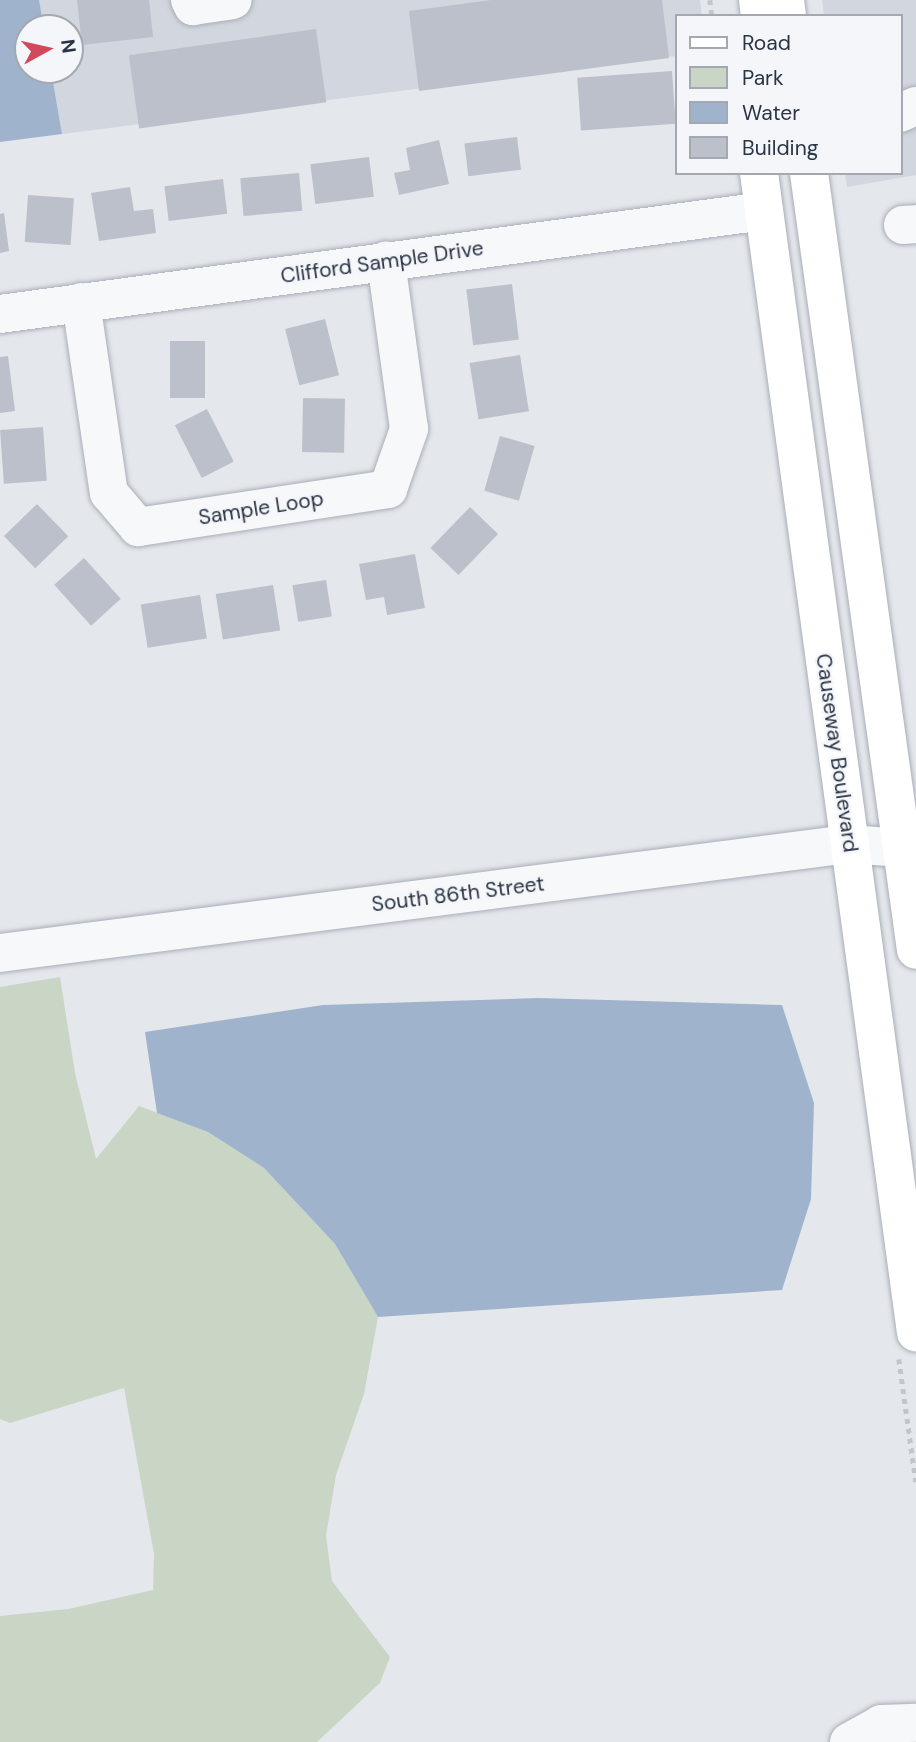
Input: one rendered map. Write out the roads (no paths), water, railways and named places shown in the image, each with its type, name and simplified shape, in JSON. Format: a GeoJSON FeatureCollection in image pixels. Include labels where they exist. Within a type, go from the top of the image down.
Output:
{"type":"FeatureCollection","features":[{"type":"Feature","properties":{"kind":"main road","name":"Causeway Boulevard"},"geometry":{"type":"LineString","coordinates":[[759,175],[916,1332]]}},
{"type":"Feature","properties":{"kind":"main road"},"geometry":{"type":"LineString","coordinates":[[781,175],[788,220],[803,274],[826,298]]}},
{"type":"Feature","properties":{"kind":"main road"},"geometry":{"type":"LineString","coordinates":[[809,175],[909,850],[916,950]]}},
{"type":"Feature","properties":{"kind":"street"},"geometry":{"type":"LineString","coordinates":[[190,0],[193,6],[233,0]]}},
{"type":"Feature","properties":{"kind":"street","name":"Clifford Sample Drive"},"geometry":{"type":"LineString","coordinates":[[0,314],[764,211]]}},
{"type":"Feature","properties":{"kind":"street","name":"Sample Loop"},"geometry":{"type":"LineString","coordinates":[[81,302],[109,493],[138,527],[388,489],[409,429],[386,261]]}},
{"type":"Feature","properties":{"kind":"street","name":"South 86th Street"},"geometry":{"type":"LineString","coordinates":[[0,953],[849,844],[909,850]]}},
{"type":"Feature","properties":{"kind":"street"},"geometry":{"type":"LineString","coordinates":[[849,1742],[881,1724],[916,1723]]}},
{"type":"Feature","properties":{"kind":"water"},"geometry":{"type":"Polygon","coordinates":[[[0,0],[39,0],[42,14],[14,14],[14,84],[53,84],[62,134],[0,142],[0,0]]]}},
{"type":"Feature","properties":{"kind":"water"},"geometry":{"type":"Polygon","coordinates":[[[538,998],[782,1005],[814,1103],[811,1199],[782,1290],[378,1317],[335,1244],[264,1168],[208,1132],[157,1113],[145,1032],[323,1005],[538,998]]]}}]}
